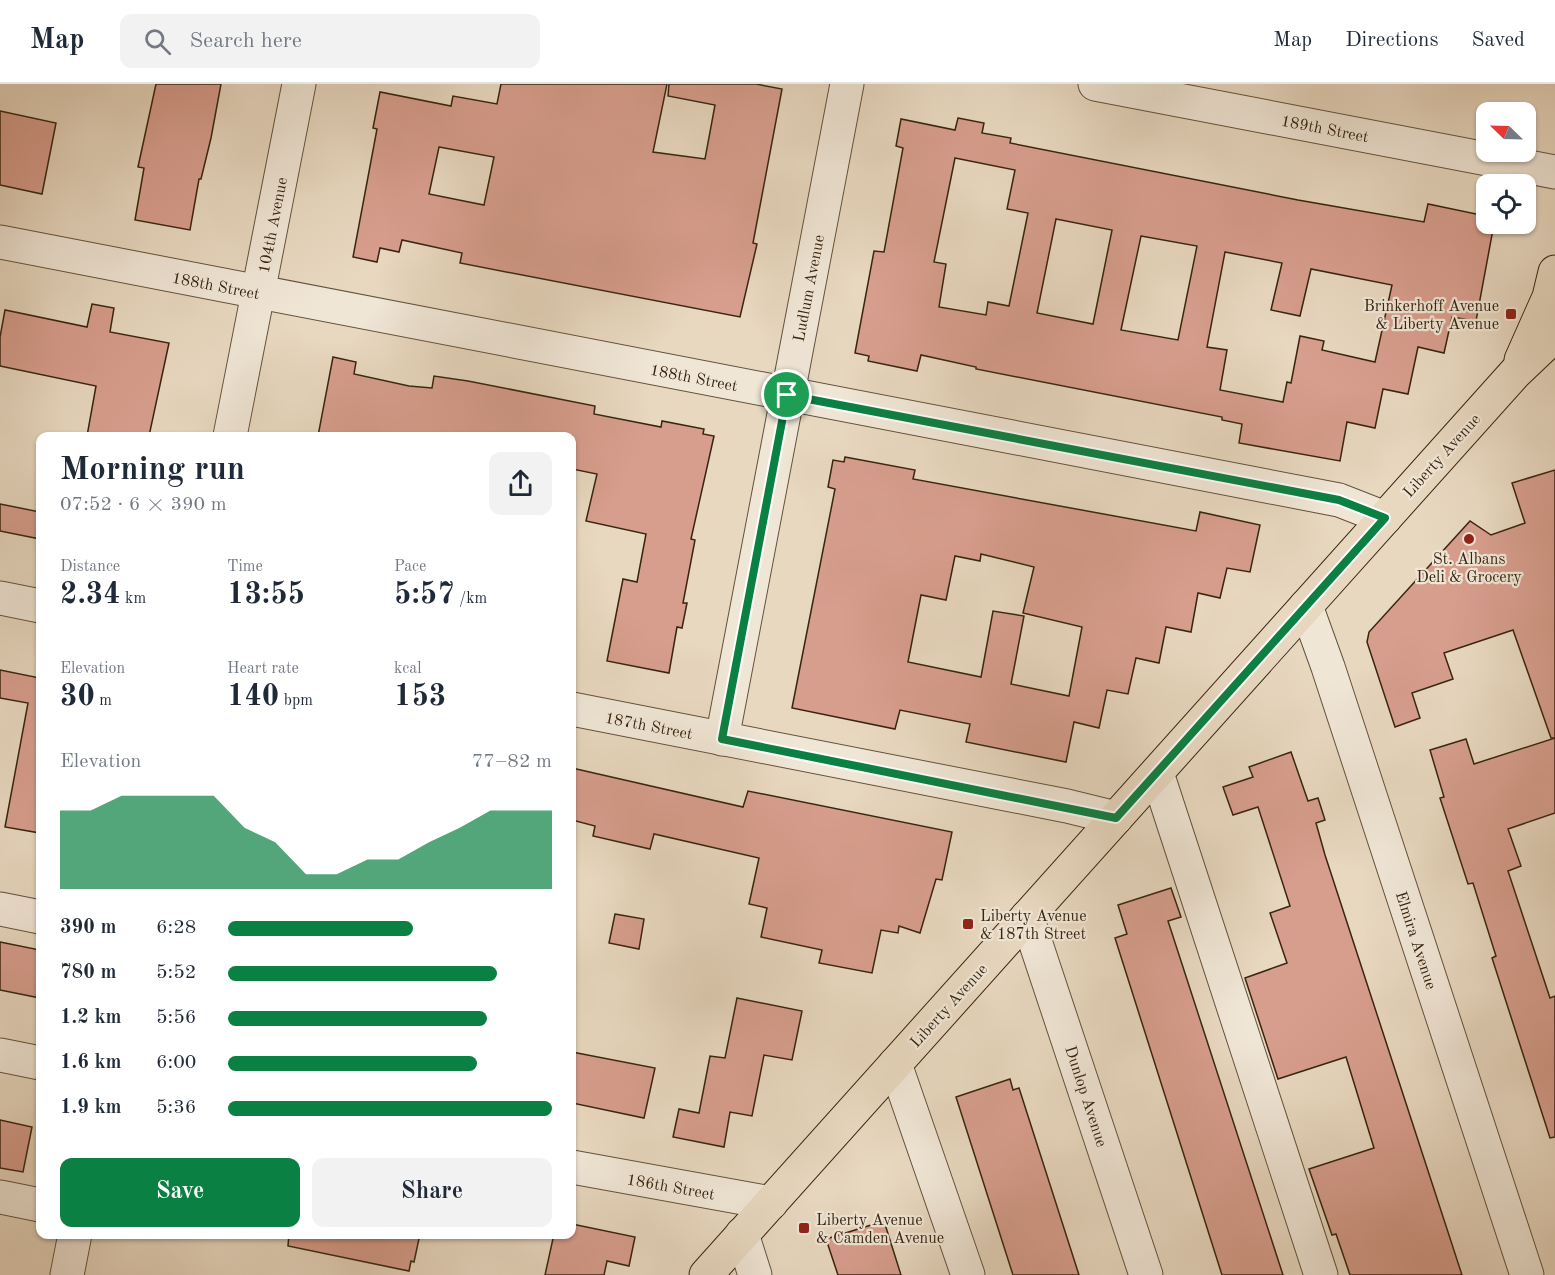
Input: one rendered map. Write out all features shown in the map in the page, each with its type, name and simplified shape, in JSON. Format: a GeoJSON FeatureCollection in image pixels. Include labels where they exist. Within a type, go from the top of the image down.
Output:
{"type":"FeatureCollection","features":[{"type":"Feature","properties":{"kind":"main road"},"geometry":{"type":"LineString","coordinates":[[1515,373],[1549,297],[1555,272]]}},
{"type":"Feature","properties":{"kind":"main road","name":"Liberty Avenue"},"geometry":{"type":"LineString","coordinates":[[706,1275],[1515,373],[1555,335]]}},
{"type":"Feature","properties":{"kind":"street","name":"104th Avenue"},"geometry":{"type":"LineString","coordinates":[[231,432],[299,84]]}},
{"type":"Feature","properties":{"kind":"street","name":"Ludlum Avenue"},"geometry":{"type":"LineString","coordinates":[[722,739],[847,84]]}},
{"type":"Feature","properties":{"kind":"street","name":"189th Street"},"geometry":{"type":"LineString","coordinates":[[1095,84],[1555,172]]}},
{"type":"Feature","properties":{"kind":"street","name":"188th Street"},"geometry":{"type":"LineString","coordinates":[[0,242],[1339,500],[1385,518]]}},
{"type":"Feature","properties":{"kind":"street"},"geometry":{"type":"LineString","coordinates":[[0,597],[36,605]]}},
{"type":"Feature","properties":{"kind":"street","name":"Elmira Avenue"},"geometry":{"type":"LineString","coordinates":[[1306,606],[1332,678],[1527,1275]]}},
{"type":"Feature","properties":{"kind":"street","name":"187th Street"},"geometry":{"type":"LineString","coordinates":[[576,711],[1116,818]]}},
{"type":"Feature","properties":{"kind":"street"},"geometry":{"type":"LineString","coordinates":[[1157,773],[1321,1275]]}},
{"type":"Feature","properties":{"kind":"street"},"geometry":{"type":"LineString","coordinates":[[0,909],[36,916]]}},
{"type":"Feature","properties":{"kind":"street","name":"Dunlop Avenue"},"geometry":{"type":"LineString","coordinates":[[1028,917],[1146,1275]]}},
{"type":"Feature","properties":{"kind":"street"},"geometry":{"type":"LineString","coordinates":[[0,1055],[36,1062]]}},
{"type":"Feature","properties":{"kind":"street"},"geometry":{"type":"LineString","coordinates":[[895,1064],[968,1275]]}},
{"type":"Feature","properties":{"kind":"street","name":"186th Street"},"geometry":{"type":"LineString","coordinates":[[576,1168],[771,1203]]}},
{"type":"Feature","properties":{"kind":"street"},"geometry":{"type":"LineString","coordinates":[[0,1197],[36,1204]]}},
{"type":"Feature","properties":{"kind":"street"},"geometry":{"type":"LineString","coordinates":[[742,1234],[755,1275]]}},
{"type":"Feature","properties":{"kind":"street"},"geometry":{"type":"LineString","coordinates":[[67,1275],[74,1239]]}},
{"type":"Feature","properties":{"kind":"building"},"geometry":{"type":"Polygon","coordinates":[[[156,84],[221,84],[190,230],[135,220],[144,168],[138,167],[156,84]]]}},
{"type":"Feature","properties":{"kind":"building"},"geometry":{"type":"Polygon","coordinates":[[[501,84],[667,84],[653,152],[705,159],[715,105],[668,96],[669,84],[756,84],[782,89],[753,243],[757,244],[740,317],[460,263],[462,253],[402,240],[399,252],[380,248],[377,262],[353,257],[377,129],[373,128],[380,92],[451,106],[453,96],[497,104],[501,84]],[[439,147],[429,194],[484,205],[494,157],[439,147]]]}},
{"type":"Feature","properties":{"kind":"building"},"geometry":{"type":"Polygon","coordinates":[[[0,111],[56,123],[42,194],[0,185],[0,111]]]}},
{"type":"Feature","properties":{"kind":"building"},"geometry":{"type":"Polygon","coordinates":[[[958,118],[984,123],[982,133],[1011,138],[1010,143],[1298,200],[1424,222],[1428,204],[1476,214],[1476,234],[1492,234],[1476,321],[1452,317],[1444,353],[1418,347],[1408,394],[1383,389],[1375,428],[1347,422],[1340,461],[1239,443],[1242,424],[1222,420],[1222,417],[976,369],[976,367],[921,355],[917,371],[868,361],[869,356],[855,353],[874,251],[884,252],[903,148],[896,146],[901,119],[955,130],[958,118]],[[955,158],[934,262],[946,264],[939,307],[986,315],[988,302],[1009,306],[1028,213],[1007,209],[1015,170],[955,158]],[[1056,219],[1037,313],[1093,324],[1112,230],[1056,219]],[[1141,236],[1121,330],[1178,340],[1197,246],[1141,236]],[[1225,252],[1207,347],[1227,350],[1220,390],[1283,402],[1287,382],[1291,383],[1300,336],[1324,341],[1322,350],[1375,362],[1392,285],[1311,269],[1300,316],[1271,310],[1282,263],[1225,252]]]}},
{"type":"Feature","properties":{"kind":"building"},"geometry":{"type":"Polygon","coordinates":[[[92,304],[114,308],[110,332],[169,343],[150,432],[88,432],[96,386],[0,366],[0,337],[5,310],[87,327],[92,304]]]}},
{"type":"Feature","properties":{"kind":"building"},"geometry":{"type":"Polygon","coordinates":[[[333,357],[356,362],[354,374],[409,386],[432,388],[434,376],[595,406],[594,414],[661,427],[662,421],[704,429],[703,434],[714,436],[691,539],[695,540],[683,603],[687,603],[682,628],[677,627],[669,673],[607,661],[623,579],[637,582],[646,534],[586,521],[597,474],[576,470],[576,432],[319,432],[333,357]]]}},
{"type":"Feature","properties":{"kind":"building"},"geometry":{"type":"Polygon","coordinates":[[[845,457],[915,470],[913,479],[1196,531],[1200,512],[1260,525],[1250,572],[1227,568],[1220,598],[1198,593],[1191,632],[1166,627],[1159,663],[1136,658],[1128,694],[1107,690],[1099,728],[1074,722],[1066,762],[966,742],[970,724],[900,710],[895,729],[792,708],[835,489],[828,487],[833,460],[844,462],[845,457]],[[981,554],[980,561],[955,556],[946,600],[921,595],[908,662],[981,677],[993,611],[1024,616],[1011,684],[1069,696],[1082,627],[1023,613],[1034,567],[981,554]]]}},
{"type":"Feature","properties":{"kind":"building"},"geometry":{"type":"Polygon","coordinates":[[[1555,470],[1555,738],[1551,738],[1513,630],[1444,653],[1453,679],[1412,693],[1420,718],[1395,727],[1367,642],[1369,632],[1470,521],[1491,535],[1525,523],[1512,483],[1555,470]]]}},
{"type":"Feature","properties":{"kind":"building"},"geometry":{"type":"Polygon","coordinates":[[[0,504],[36,511],[36,538],[0,531],[0,504]]]}},
{"type":"Feature","properties":{"kind":"building"},"geometry":{"type":"Polygon","coordinates":[[[0,670],[36,677],[36,832],[5,827],[28,703],[0,698],[0,670]]]}},
{"type":"Feature","properties":{"kind":"building"},"geometry":{"type":"Polygon","coordinates":[[[1555,738],[1555,813],[1508,829],[1521,866],[1508,871],[1550,998],[1555,996],[1555,1137],[1550,1138],[1492,958],[1496,956],[1473,883],[1468,884],[1440,798],[1444,797],[1430,750],[1466,739],[1474,764],[1555,738]]]}},
{"type":"Feature","properties":{"kind":"building"},"geometry":{"type":"Polygon","coordinates":[[[1291,752],[1308,801],[1318,798],[1325,820],[1316,823],[1325,855],[1462,1275],[1350,1275],[1336,1234],[1332,1235],[1309,1169],[1374,1148],[1346,1057],[1278,1079],[1245,978],[1287,963],[1270,913],[1290,906],[1258,807],[1233,815],[1223,787],[1253,777],[1249,767],[1291,752]]]}},
{"type":"Feature","properties":{"kind":"building"},"geometry":{"type":"Polygon","coordinates":[[[576,769],[743,807],[748,791],[952,832],[942,880],[936,879],[920,933],[899,926],[898,933],[881,930],[872,973],[819,963],[822,950],[761,937],[767,908],[749,904],[759,858],[654,834],[650,849],[593,836],[595,826],[576,821],[576,769]]]}},
{"type":"Feature","properties":{"kind":"building"},"geometry":{"type":"Polygon","coordinates":[[[1171,888],[1181,917],[1168,921],[1283,1275],[1222,1275],[1115,938],[1127,934],[1118,905],[1171,888]]]}},
{"type":"Feature","properties":{"kind":"building"},"geometry":{"type":"Polygon","coordinates":[[[615,914],[644,919],[639,949],[609,943],[615,914]]]}},
{"type":"Feature","properties":{"kind":"building"},"geometry":{"type":"Polygon","coordinates":[[[0,942],[36,949],[36,997],[0,990],[0,942]]]}},
{"type":"Feature","properties":{"kind":"building"},"geometry":{"type":"Polygon","coordinates":[[[737,998],[802,1011],[792,1060],[764,1055],[752,1116],[730,1112],[724,1147],[673,1137],[679,1109],[699,1113],[710,1056],[725,1058],[737,998]]]}},
{"type":"Feature","properties":{"kind":"building"},"geometry":{"type":"Polygon","coordinates":[[[576,1053],[655,1068],[644,1118],[576,1104],[576,1053]]]}},
{"type":"Feature","properties":{"kind":"building"},"geometry":{"type":"Polygon","coordinates":[[[1010,1079],[1013,1090],[1019,1088],[1079,1275],[1013,1275],[956,1097],[1010,1079]]]}},
{"type":"Feature","properties":{"kind":"building"},"geometry":{"type":"Polygon","coordinates":[[[0,1120],[32,1127],[23,1172],[0,1168],[0,1120]]]}},
{"type":"Feature","properties":{"kind":"building"},"geometry":{"type":"Polygon","coordinates":[[[884,1221],[901,1275],[838,1275],[826,1239],[884,1221]]]}},
{"type":"Feature","properties":{"kind":"building"},"geometry":{"type":"Polygon","coordinates":[[[576,1225],[635,1237],[629,1266],[607,1261],[604,1275],[545,1275],[553,1239],[576,1239],[576,1225]]]}},
{"type":"Feature","properties":{"kind":"building"},"geometry":{"type":"Polygon","coordinates":[[[289,1239],[419,1239],[414,1262],[411,1261],[409,1271],[288,1246],[289,1239]]]}},
{"type":"Feature","properties":{"kind":"place","name":"Brinkerhoff Avenue & Liberty Avenue"},"geometry":{"type":"Point","coordinates":[1511,314]}},
{"type":"Feature","properties":{"kind":"place","name":"St. Albans Deli & Grocery"},"geometry":{"type":"Point","coordinates":[1469,539]}},
{"type":"Feature","properties":{"kind":"place","name":"Liberty Avenue & 187th Street"},"geometry":{"type":"Point","coordinates":[968,924]}},
{"type":"Feature","properties":{"kind":"place","name":"Liberty Avenue & Camden Avenue"},"geometry":{"type":"Point","coordinates":[804,1228]}},
{"type":"Feature","properties":{"kind":"route"},"geometry":{"type":"LineString","coordinates":[[787,395],[1339,500],[1385,518],[1116,818],[1067,806],[722,739],[787,395]]}}]}
